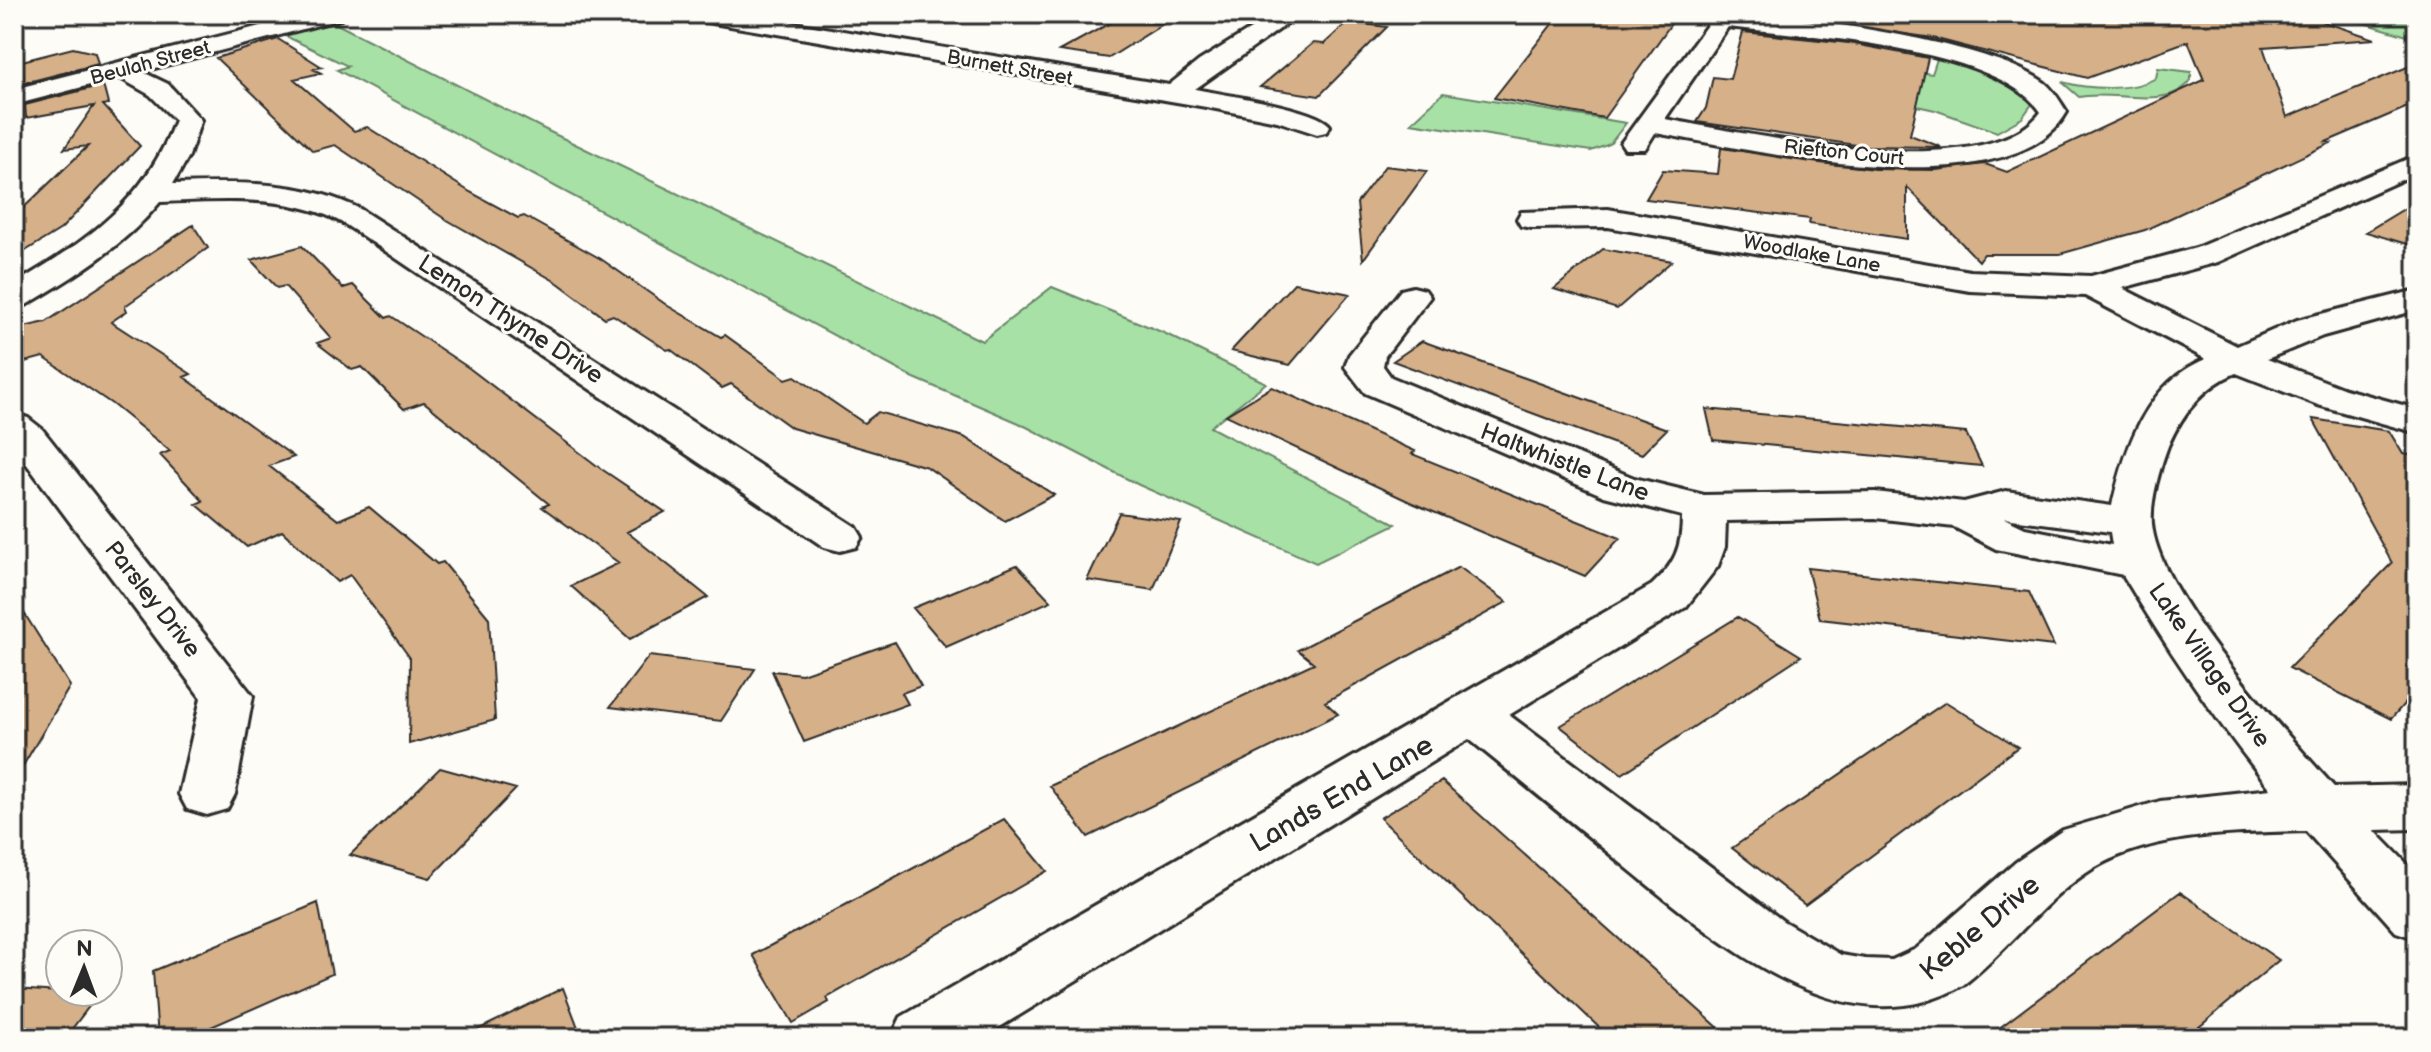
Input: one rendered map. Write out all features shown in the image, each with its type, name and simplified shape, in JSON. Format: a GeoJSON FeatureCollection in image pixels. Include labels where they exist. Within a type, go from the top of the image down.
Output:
{"type":"FeatureCollection","features":[{"type":"Feature","properties":{"kind":"street","name":"Beulah Street"},"geometry":{"type":"LineString","coordinates":[[14,84],[289,14]]}},
{"type":"Feature","properties":{"kind":"street","name":"Beulah Street"},"geometry":{"type":"LineString","coordinates":[[14,97],[333,14]]}},
{"type":"Feature","properties":{"kind":"street","name":"Burnett Street"},"geometry":{"type":"LineString","coordinates":[[701,14],[1174,94],[1283,114],[1317,126]]}},
{"type":"Feature","properties":{"kind":"street"},"geometry":{"type":"LineString","coordinates":[[1174,94],[1208,66],[1290,14]]}},
{"type":"Feature","properties":{"kind":"street"},"geometry":{"type":"LineString","coordinates":[[1631,148],[1724,17]]}},
{"type":"Feature","properties":{"kind":"street","name":"Riefton Court"},"geometry":{"type":"LineString","coordinates":[[1649,124],[1842,155],[1923,160],[1994,150],[2043,128],[2054,112],[2041,91],[2012,74],[1963,56],[1724,17]]}},
{"type":"Feature","properties":{"kind":"street"},"geometry":{"type":"LineString","coordinates":[[14,298],[94,244],[150,193],[173,161],[188,120],[173,99],[144,79],[122,69]]}},
{"type":"Feature","properties":{"kind":"street","name":"Woodlake Lane"},"geometry":{"type":"LineString","coordinates":[[1532,219],[1608,218],[1970,281],[2107,282],[2207,255],[2417,163]]}},
{"type":"Feature","properties":{"kind":"street","name":"Lemon Thyme Drive"},"geometry":{"type":"LineString","coordinates":[[150,193],[227,192],[291,199],[336,209],[386,237],[840,537]]}},
{"type":"Feature","properties":{"kind":"street","name":"Woodlake Lane"},"geometry":{"type":"LineString","coordinates":[[2107,282],[2179,334],[2256,353]]}},
{"type":"Feature","properties":{"kind":"street","name":"Haltwhistle Lane"},"geometry":{"type":"LineString","coordinates":[[1413,297],[1367,355],[1364,367],[1378,385],[1619,487],[1704,508],[1875,505],[1964,515],[2012,539],[2135,543]]}},
{"type":"Feature","properties":{"kind":"street"},"geometry":{"type":"LineString","coordinates":[[2135,543],[2143,458],[2163,413],[2203,373],[2310,328],[2417,300]]}},
{"type":"Feature","properties":{"kind":"street"},"geometry":{"type":"LineString","coordinates":[[2256,353],[2384,394],[2417,414]]}},
{"type":"Feature","properties":{"kind":"street"},"geometry":{"type":"LineString","coordinates":[[2256,353],[2351,406],[2417,421]]}},
{"type":"Feature","properties":{"kind":"street","name":"Parsley Drive"},"geometry":{"type":"LineString","coordinates":[[14,426],[28,438],[227,696],[207,794]]}},
{"type":"Feature","properties":{"kind":"street","name":"Lands End Lane"},"geometry":{"type":"LineString","coordinates":[[924,1038],[1474,715],[1669,596],[1694,573],[1705,549],[1704,508]]}},
{"type":"Feature","properties":{"kind":"street","name":"Lake Village Drive"},"geometry":{"type":"LineString","coordinates":[[2135,543],[2185,638],[2245,721],[2321,811],[2417,914]]}},
{"type":"Feature","properties":{"kind":"street","name":"Keble Drive"},"geometry":{"type":"LineString","coordinates":[[1474,715],[1753,934],[1823,977],[1859,987],[1896,988],[1927,978],[2054,864],[2082,846],[2140,825],[2184,818],[2417,807]]}},
{"type":"Feature","properties":{"kind":"green space"},"geometry":{"type":"Polygon","coordinates":[[[2334,14],[2417,14],[2417,31],[2407,36],[2334,14]]]}},
{"type":"Feature","properties":{"kind":"green space"},"geometry":{"type":"Polygon","coordinates":[[[329,20],[546,130],[982,341],[1052,287],[1164,333],[1266,383],[1210,427],[1396,524],[1316,563],[1139,485],[1019,423],[912,377],[337,70],[348,66],[279,33],[329,20]]]}},
{"type":"Feature","properties":{"kind":"green space"},"geometry":{"type":"Polygon","coordinates":[[[1938,56],[1977,67],[2001,78],[2023,93],[2032,104],[2022,118],[1997,132],[1935,110],[1890,100],[1896,69],[1932,74],[1938,56]]]}},
{"type":"Feature","properties":{"kind":"green space"},"geometry":{"type":"Polygon","coordinates":[[[2158,68],[2191,72],[2191,80],[2181,90],[2168,95],[2138,98],[2079,97],[2062,82],[2097,88],[2135,86],[2156,78],[2158,68]]]}},
{"type":"Feature","properties":{"kind":"green space"},"geometry":{"type":"Polygon","coordinates":[[[1443,93],[1626,123],[1610,144],[1591,151],[1411,123],[1443,93]]]}},
{"type":"Feature","properties":{"kind":"building"},"geometry":{"type":"Polygon","coordinates":[[[1560,14],[1678,14],[1604,118],[1494,98],[1560,14]]]}},
{"type":"Feature","properties":{"kind":"building"},"geometry":{"type":"Polygon","coordinates":[[[1768,14],[1995,14],[2105,18],[2128,14],[2300,14],[2375,39],[2263,47],[2287,117],[2417,63],[2417,103],[2326,142],[2331,143],[2145,230],[2060,254],[1984,254],[1979,261],[1907,187],[1907,239],[1809,224],[1810,219],[1646,199],[1663,170],[1718,174],[1721,148],[1874,169],[1936,170],[1985,164],[2007,172],[2204,80],[2188,41],[2087,78],[1933,38],[1768,14]]]}},
{"type":"Feature","properties":{"kind":"building"},"geometry":{"type":"Polygon","coordinates":[[[1119,18],[1163,24],[1109,58],[1059,51],[1119,18]]]}},
{"type":"Feature","properties":{"kind":"building"},"geometry":{"type":"Polygon","coordinates":[[[1348,22],[1387,27],[1319,96],[1260,87],[1313,43],[1324,44],[1348,22]]]}},
{"type":"Feature","properties":{"kind":"building"},"geometry":{"type":"Polygon","coordinates":[[[1743,32],[1849,43],[1928,58],[1910,135],[1941,147],[1863,146],[1697,122],[1706,108],[1713,77],[1730,79],[1743,32]]]}},
{"type":"Feature","properties":{"kind":"building"},"geometry":{"type":"Polygon","coordinates":[[[278,39],[322,67],[313,69],[321,73],[294,79],[354,131],[367,127],[470,192],[518,218],[524,216],[601,259],[668,306],[721,337],[725,335],[786,379],[795,376],[864,423],[878,412],[964,437],[1054,495],[1005,521],[927,467],[792,428],[731,384],[722,388],[670,349],[613,315],[605,318],[558,283],[442,217],[335,145],[313,151],[216,58],[278,39]]]}},
{"type":"Feature","properties":{"kind":"building"},"geometry":{"type":"Polygon","coordinates":[[[73,48],[95,53],[98,64],[24,83],[22,61],[73,48]]]}},
{"type":"Feature","properties":{"kind":"building"},"geometry":{"type":"Polygon","coordinates":[[[103,85],[108,104],[103,105],[140,146],[61,229],[14,258],[14,217],[88,146],[64,149],[94,106],[26,118],[25,105],[103,85]]]}},
{"type":"Feature","properties":{"kind":"building"},"geometry":{"type":"Polygon","coordinates":[[[1385,166],[1427,171],[1363,260],[1357,203],[1385,166]]]}},
{"type":"Feature","properties":{"kind":"building"},"geometry":{"type":"Polygon","coordinates":[[[2417,201],[2417,247],[2366,232],[2417,201]]]}},
{"type":"Feature","properties":{"kind":"building"},"geometry":{"type":"Polygon","coordinates":[[[193,225],[208,248],[125,306],[127,311],[111,322],[191,374],[184,377],[294,457],[269,466],[338,520],[369,507],[437,564],[443,562],[489,618],[495,720],[409,744],[410,658],[350,575],[337,582],[282,531],[247,547],[196,504],[203,501],[160,455],[170,451],[112,404],[43,357],[21,363],[15,329],[46,322],[193,225]]]}},
{"type":"Feature","properties":{"kind":"building"},"geometry":{"type":"Polygon","coordinates":[[[302,246],[343,288],[353,285],[386,318],[391,316],[469,368],[600,468],[665,512],[627,532],[708,597],[630,639],[571,586],[619,563],[542,507],[549,504],[424,402],[404,409],[362,367],[352,370],[317,343],[331,338],[285,286],[277,288],[251,260],[302,246]]]}},
{"type":"Feature","properties":{"kind":"building"},"geometry":{"type":"Polygon","coordinates":[[[1603,249],[1672,261],[1617,309],[1554,289],[1603,249]]]}},
{"type":"Feature","properties":{"kind":"building"},"geometry":{"type":"Polygon","coordinates":[[[1294,283],[1350,294],[1290,365],[1231,351],[1294,283]]]}},
{"type":"Feature","properties":{"kind":"building"},"geometry":{"type":"Polygon","coordinates":[[[1422,341],[1667,429],[1642,454],[1393,361],[1422,341]]]}},
{"type":"Feature","properties":{"kind":"building"},"geometry":{"type":"Polygon","coordinates":[[[1272,387],[1415,451],[1412,454],[1620,538],[1585,576],[1410,502],[1226,415],[1272,387]]]}},
{"type":"Feature","properties":{"kind":"building"},"geometry":{"type":"Polygon","coordinates":[[[1706,409],[1966,433],[1982,466],[1713,440],[1706,409]]]}},
{"type":"Feature","properties":{"kind":"building"},"geometry":{"type":"Polygon","coordinates":[[[2313,419],[2389,431],[2403,454],[2417,456],[2417,689],[2391,719],[2289,668],[2392,563],[2313,419]]]}},
{"type":"Feature","properties":{"kind":"building"},"geometry":{"type":"Polygon","coordinates":[[[1119,513],[1181,522],[1153,590],[1087,580],[1119,513]]]}},
{"type":"Feature","properties":{"kind":"building"},"geometry":{"type":"Polygon","coordinates":[[[1017,565],[1051,601],[946,647],[913,608],[1017,565]]]}},
{"type":"Feature","properties":{"kind":"building"},"geometry":{"type":"Polygon","coordinates":[[[1459,567],[1507,602],[1325,702],[1338,714],[1088,837],[1050,786],[1314,663],[1298,650],[1459,567]]]}},
{"type":"Feature","properties":{"kind":"building"},"geometry":{"type":"Polygon","coordinates":[[[1807,568],[2029,592],[2054,646],[1820,619],[1807,568]]]}},
{"type":"Feature","properties":{"kind":"building"},"geometry":{"type":"Polygon","coordinates":[[[14,597],[70,686],[14,781],[14,597]]]}},
{"type":"Feature","properties":{"kind":"building"},"geometry":{"type":"Polygon","coordinates":[[[1738,617],[1801,656],[1622,774],[1560,726],[1738,617]]]}},
{"type":"Feature","properties":{"kind":"building"},"geometry":{"type":"Polygon","coordinates":[[[895,642],[921,686],[902,693],[908,704],[804,742],[772,671],[802,674],[895,642]]]}},
{"type":"Feature","properties":{"kind":"building"},"geometry":{"type":"Polygon","coordinates":[[[649,656],[755,669],[721,721],[610,707],[649,656]]]}},
{"type":"Feature","properties":{"kind":"building"},"geometry":{"type":"Polygon","coordinates":[[[1946,702],[2018,747],[1805,905],[1732,848],[1946,702]]]}},
{"type":"Feature","properties":{"kind":"building"},"geometry":{"type":"Polygon","coordinates":[[[440,768],[516,789],[430,878],[350,855],[440,768]]]}},
{"type":"Feature","properties":{"kind":"building"},"geometry":{"type":"Polygon","coordinates":[[[1442,781],[1730,1038],[1610,1038],[1380,818],[1442,781]]]}},
{"type":"Feature","properties":{"kind":"building"},"geometry":{"type":"Polygon","coordinates":[[[1004,819],[1047,871],[827,998],[829,1002],[793,1023],[753,955],[1004,819]]]}},
{"type":"Feature","properties":{"kind":"building"},"geometry":{"type":"Polygon","coordinates":[[[2180,892],[2279,960],[2186,1038],[1986,1038],[2180,892]]]}},
{"type":"Feature","properties":{"kind":"building"},"geometry":{"type":"Polygon","coordinates":[[[318,903],[332,974],[186,1038],[158,1038],[153,971],[318,903]]]}},
{"type":"Feature","properties":{"kind":"building"},"geometry":{"type":"Polygon","coordinates":[[[563,988],[582,1038],[461,1038],[563,988]]]}},
{"type":"Feature","properties":{"kind":"building"},"geometry":{"type":"Polygon","coordinates":[[[14,989],[44,991],[44,1008],[88,1008],[65,1038],[14,1038],[14,989]]]}}]}
